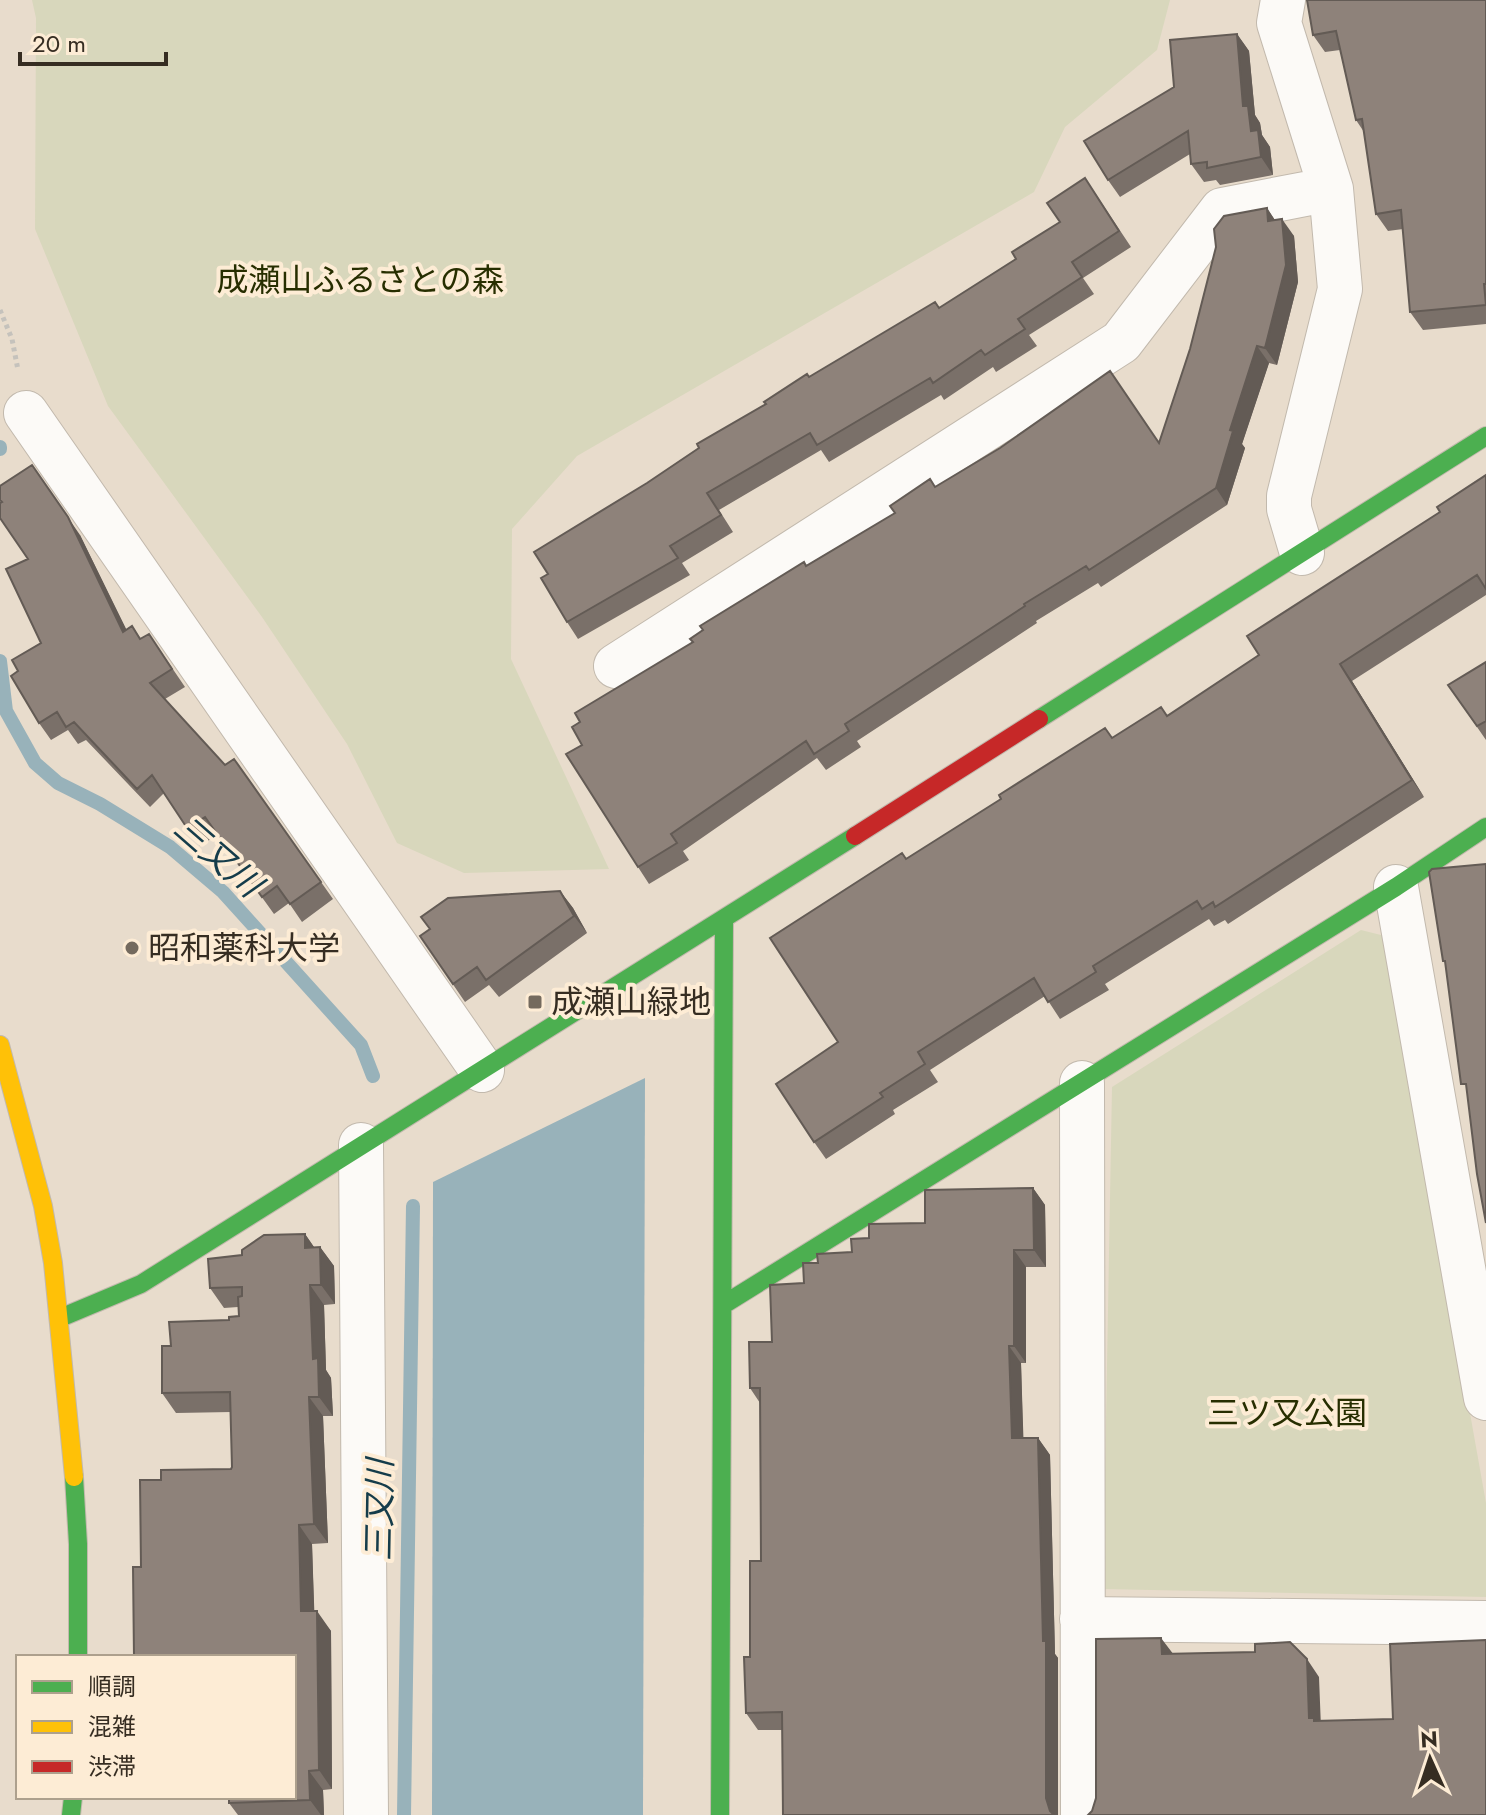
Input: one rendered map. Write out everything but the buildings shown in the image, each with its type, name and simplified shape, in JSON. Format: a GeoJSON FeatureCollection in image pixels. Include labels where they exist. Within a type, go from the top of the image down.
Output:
{"type":"FeatureCollection","features":[{"type":"Feature","properties":{"kind":"street"},"geometry":{"type":"LineString","coordinates":[[1283,0],[1279,23],[1331,189],[1340,289],[1289,496],[1289,509],[1302,553]]}},
{"type":"Feature","properties":{"kind":"street"},"geometry":{"type":"LineString","coordinates":[[616,666],[1121,342],[1222,210],[1331,189]]}},
{"type":"Feature","properties":{"kind":"street"},"geometry":{"type":"LineString","coordinates":[[26,413],[482,1070]]}},
{"type":"Feature","properties":{"kind":"street"},"geometry":{"type":"LineString","coordinates":[[60,1318],[141,1284],[1486,436]]}},
{"type":"Feature","properties":{"kind":"street"},"geometry":{"type":"LineString","coordinates":[[723,1305],[1396,887],[1486,827]]}},
{"type":"Feature","properties":{"kind":"street"},"geometry":{"type":"LineString","coordinates":[[1396,887],[1486,1398]]}},
{"type":"Feature","properties":{"kind":"street"},"geometry":{"type":"LineString","coordinates":[[720,1815],[724,919]]}},
{"type":"Feature","properties":{"kind":"street"},"geometry":{"type":"LineString","coordinates":[[0,1045],[43,1206],[60,1318],[75,1486],[78,1655]]}},
{"type":"Feature","properties":{"kind":"street"},"geometry":{"type":"LineString","coordinates":[[1082,1083],[1083,1815]]}},
{"type":"Feature","properties":{"kind":"street"},"geometry":{"type":"LineString","coordinates":[[361,1145],[366,1815]]}},
{"type":"Feature","properties":{"kind":"street"},"geometry":{"type":"LineString","coordinates":[[1082,1619],[1486,1623]]}},
{"type":"Feature","properties":{"kind":"path"},"geometry":{"type":"LineString","coordinates":[[0,310],[12,339],[26,413]]}},
{"type":"Feature","properties":{"kind":"green space","name":"成瀬山ふるさとの森"},"geometry":{"type":"Polygon","coordinates":[[[32,0],[1170,0],[1157,50],[1065,127],[1034,192],[577,456],[512,529],[511,659],[609,869],[464,873],[397,843],[347,744],[262,617],[108,406],[35,229],[36,18],[32,0]]]}},
{"type":"Feature","properties":{"kind":"green space","name":"三ツ又公園"},"geometry":{"type":"Polygon","coordinates":[[[1361,930],[1385,936],[1486,1503],[1486,1597],[1103,1589],[1112,1087],[1361,930]]]}},
{"type":"Feature","properties":{"kind":"water"},"geometry":{"type":"Polygon","coordinates":[[[645,1078],[643,1815],[432,1815],[433,1182],[645,1078]]]}},
{"type":"Feature","properties":{"kind":"waterway","name":"三又川"},"geometry":{"type":"LineString","coordinates":[[0,661],[6,711],[35,763],[58,783],[100,804],[170,847],[223,892],[361,1045],[373,1076]]}},
{"type":"Feature","properties":{"kind":"waterway","name":"三又川"},"geometry":{"type":"LineString","coordinates":[[404,1815],[413,1206]]}},
{"type":"Feature","properties":{"kind":"traffic: fast"},"geometry":{"type":"LineString","coordinates":[[1039,719],[1486,436]]}},
{"type":"Feature","properties":{"kind":"traffic: fast"},"geometry":{"type":"LineString","coordinates":[[723,1305],[1396,887],[1486,827]]}},
{"type":"Feature","properties":{"kind":"traffic: fast"},"geometry":{"type":"LineString","coordinates":[[60,1318],[141,1284],[855,836]]}},
{"type":"Feature","properties":{"kind":"traffic: fast"},"geometry":{"type":"LineString","coordinates":[[720,1815],[724,919]]}},
{"type":"Feature","properties":{"kind":"traffic: fast"},"geometry":{"type":"LineString","coordinates":[[74,1477],[78,1544],[78,1655]]}},
{"type":"Feature","properties":{"kind":"traffic: fast"},"geometry":{"type":"LineString","coordinates":[[71,1815],[73,1799]]}},
{"type":"Feature","properties":{"kind":"traffic: slow"},"geometry":{"type":"LineString","coordinates":[[0,1045],[43,1206],[53,1263],[74,1477]]}},
{"type":"Feature","properties":{"kind":"traffic: jam"},"geometry":{"type":"LineString","coordinates":[[855,836],[1039,719]]}},
{"type":"Feature","properties":{"kind":"place","name":"昭和薬科大学"},"geometry":{"type":"Point","coordinates":[132,948]}},
{"type":"Feature","properties":{"kind":"place","name":"成瀬山緑地"},"geometry":{"type":"Point","coordinates":[535,1002]}}]}
